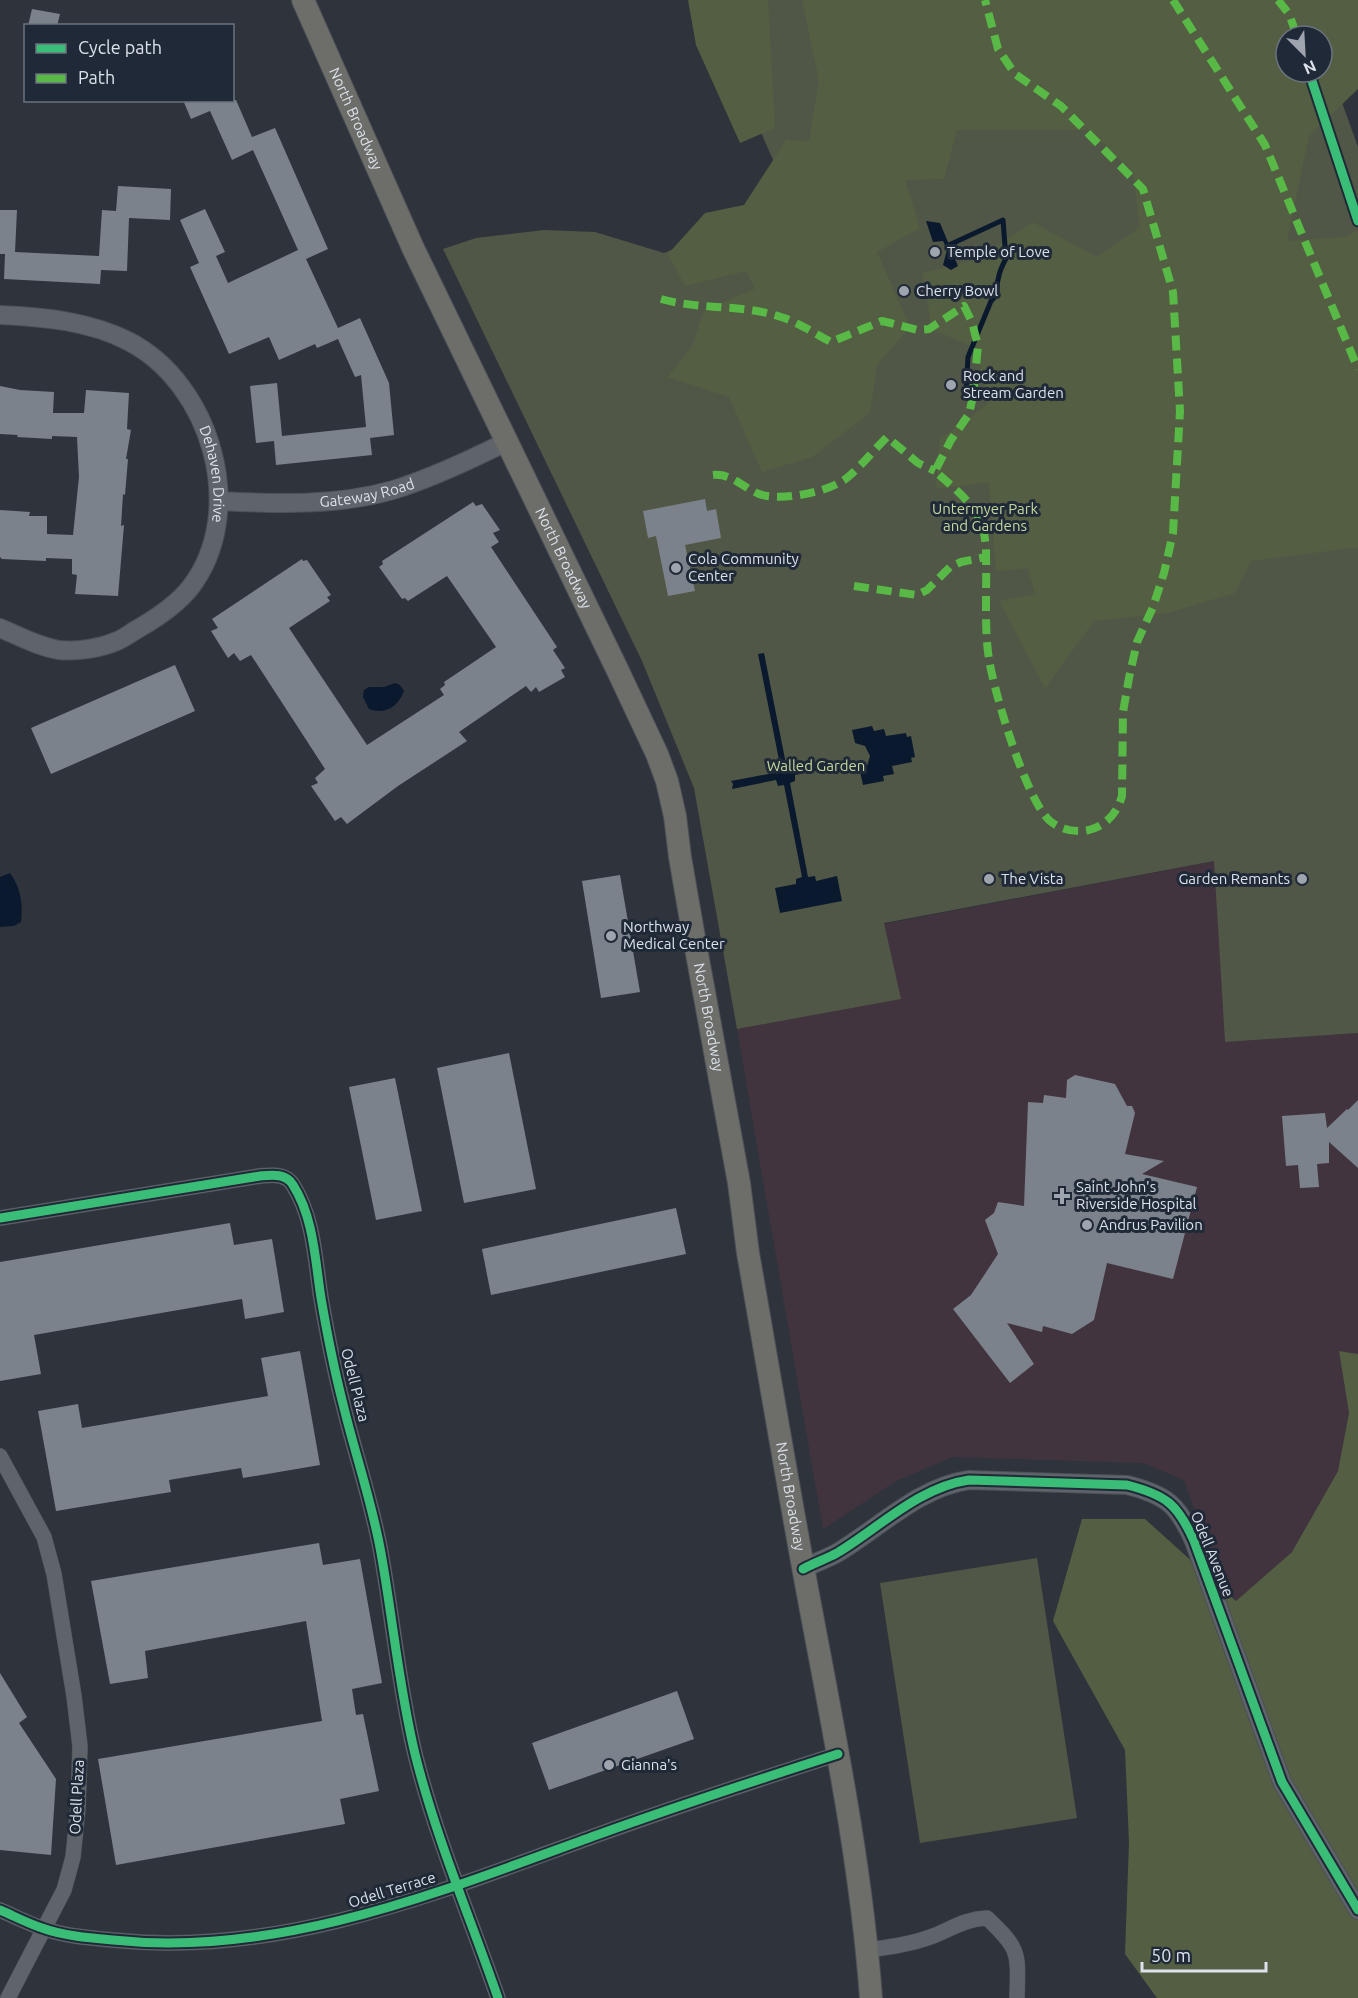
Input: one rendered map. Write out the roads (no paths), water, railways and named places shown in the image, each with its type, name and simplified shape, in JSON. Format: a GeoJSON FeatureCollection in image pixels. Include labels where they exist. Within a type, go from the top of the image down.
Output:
{"type":"FeatureCollection","features":[{"type":"Feature","properties":{"kind":"main road","name":"North Broadway"},"geometry":{"type":"LineString","coordinates":[[303,0],[413,248],[617,669],[657,754],[667,781],[739,1183],[748,1253],[803,1569],[838,1754],[868,1950],[872,1998]]}},
{"type":"Feature","properties":{"kind":"street","name":"Dehaven Drive"},"geometry":{"type":"LineString","coordinates":[[0,315],[62,320],[98,330],[128,341],[157,359],[180,385],[205,433],[217,470],[220,501],[216,531],[207,559],[190,588],[158,617],[118,641],[85,649],[59,650],[32,642],[0,628]]}},
{"type":"Feature","properties":{"kind":"street","name":"Gateway Road"},"geometry":{"type":"LineString","coordinates":[[220,501],[284,503],[357,497],[391,490],[422,480],[507,442]]}},
{"type":"Feature","properties":{"kind":"street","name":"Odell Plaza"},"geometry":{"type":"LineString","coordinates":[[0,1218],[260,1176],[277,1174],[290,1180],[308,1216],[326,1330],[343,1404],[369,1495],[415,1752],[436,1829],[458,1885]]}},
{"type":"Feature","properties":{"kind":"street","name":"Odell Plaza"},"geometry":{"type":"LineString","coordinates":[[0,1456],[44,1537],[54,1574],[80,1746],[78,1808],[73,1857],[64,1890],[8,1998]]}},
{"type":"Feature","properties":{"kind":"street","name":"Odell Avenue"},"geometry":{"type":"LineString","coordinates":[[803,1569],[835,1554],[930,1491],[953,1482],[969,1480],[1127,1485],[1148,1490],[1164,1498],[1177,1509],[1194,1541],[1282,1782],[1358,1910]]}},
{"type":"Feature","properties":{"kind":"street","name":"Odell Terrace"},"geometry":{"type":"LineString","coordinates":[[43,1929],[85,1937],[136,1942],[197,1943],[252,1938],[306,1929],[357,1917],[458,1885],[701,1798],[838,1754]]}},
{"type":"Feature","properties":{"kind":"street"},"geometry":{"type":"LineString","coordinates":[[458,1885],[498,1998]]}},
{"type":"Feature","properties":{"kind":"street"},"geometry":{"type":"LineString","coordinates":[[0,1910],[43,1929]]}},
{"type":"Feature","properties":{"kind":"street"},"geometry":{"type":"LineString","coordinates":[[868,1950],[906,1944],[973,1919],[987,1918],[1010,1940],[1017,1954],[1017,1998]]}},
{"type":"Feature","properties":{"kind":"water"},"geometry":{"type":"Polygon","coordinates":[[[926,221],[940,223],[958,266],[951,270],[943,265],[947,250],[943,241],[933,242],[926,221]]]}},
{"type":"Feature","properties":{"kind":"water"},"geometry":{"type":"Polygon","coordinates":[[[764,653],[786,764],[792,763],[793,769],[832,761],[835,764],[834,767],[795,775],[795,781],[790,783],[808,877],[815,876],[816,881],[837,876],[842,901],[780,913],[775,888],[796,884],[796,879],[802,877],[784,785],[778,786],[776,780],[732,789],[731,781],[774,773],[773,767],[780,765],[758,654],[764,653]]]}},
{"type":"Feature","properties":{"kind":"water"},"geometry":{"type":"Polygon","coordinates":[[[395,683],[400,685],[404,691],[395,705],[380,711],[369,709],[363,697],[364,690],[369,687],[384,687],[395,683]]]}},
{"type":"Feature","properties":{"kind":"water"},"geometry":{"type":"Polygon","coordinates":[[[872,726],[874,731],[884,729],[886,736],[906,733],[907,737],[911,736],[915,757],[911,758],[912,762],[892,766],[894,774],[883,776],[884,781],[863,785],[860,771],[867,766],[870,756],[865,746],[855,743],[852,730],[872,726]]]}},
{"type":"Feature","properties":{"kind":"water"},"geometry":{"type":"Polygon","coordinates":[[[10,873],[17,884],[20,896],[21,922],[14,926],[0,927],[0,877],[10,873]]]}},
{"type":"Feature","properties":{"kind":"waterway"},"geometry":{"type":"LineString","coordinates":[[949,245],[1003,220],[1005,246],[1009,253],[997,283],[997,295],[991,301],[968,357],[966,392]]}},
{"type":"Feature","properties":{"kind":"place","name":"Temple of Love"},"geometry":{"type":"Point","coordinates":[935,252]}},
{"type":"Feature","properties":{"kind":"place","name":"Cherry Bowl"},"geometry":{"type":"Point","coordinates":[904,291]}},
{"type":"Feature","properties":{"kind":"place","name":"Rock and Stream Garden"},"geometry":{"type":"Point","coordinates":[951,385]}},
{"type":"Feature","properties":{"kind":"place","name":"Cola Community Center"},"geometry":{"type":"Point","coordinates":[676,568]}},
{"type":"Feature","properties":{"kind":"place","name":"The Vista"},"geometry":{"type":"Point","coordinates":[989,879]}},
{"type":"Feature","properties":{"kind":"place","name":"Garden Remants"},"geometry":{"type":"Point","coordinates":[1302,879]}},
{"type":"Feature","properties":{"kind":"place","name":"Northway Medical Center"},"geometry":{"type":"Point","coordinates":[611,936]}},
{"type":"Feature","properties":{"kind":"place","name":"Saint John's Riverside Hospital"},"geometry":{"type":"Point","coordinates":[1062,1196]}},
{"type":"Feature","properties":{"kind":"place","name":"Andrus Pavilion"},"geometry":{"type":"Point","coordinates":[1087,1225]}},
{"type":"Feature","properties":{"kind":"place","name":"Gianna's"},"geometry":{"type":"Point","coordinates":[609,1765]}},
{"type":"Feature","properties":{"kind":"park label","name":"Untermyer Park and Gardens"},"geometry":{"type":"Point","coordinates":[985,518]}},
{"type":"Feature","properties":{"kind":"park label","name":"Walled Garden"},"geometry":{"type":"Point","coordinates":[816,766]}}]}
